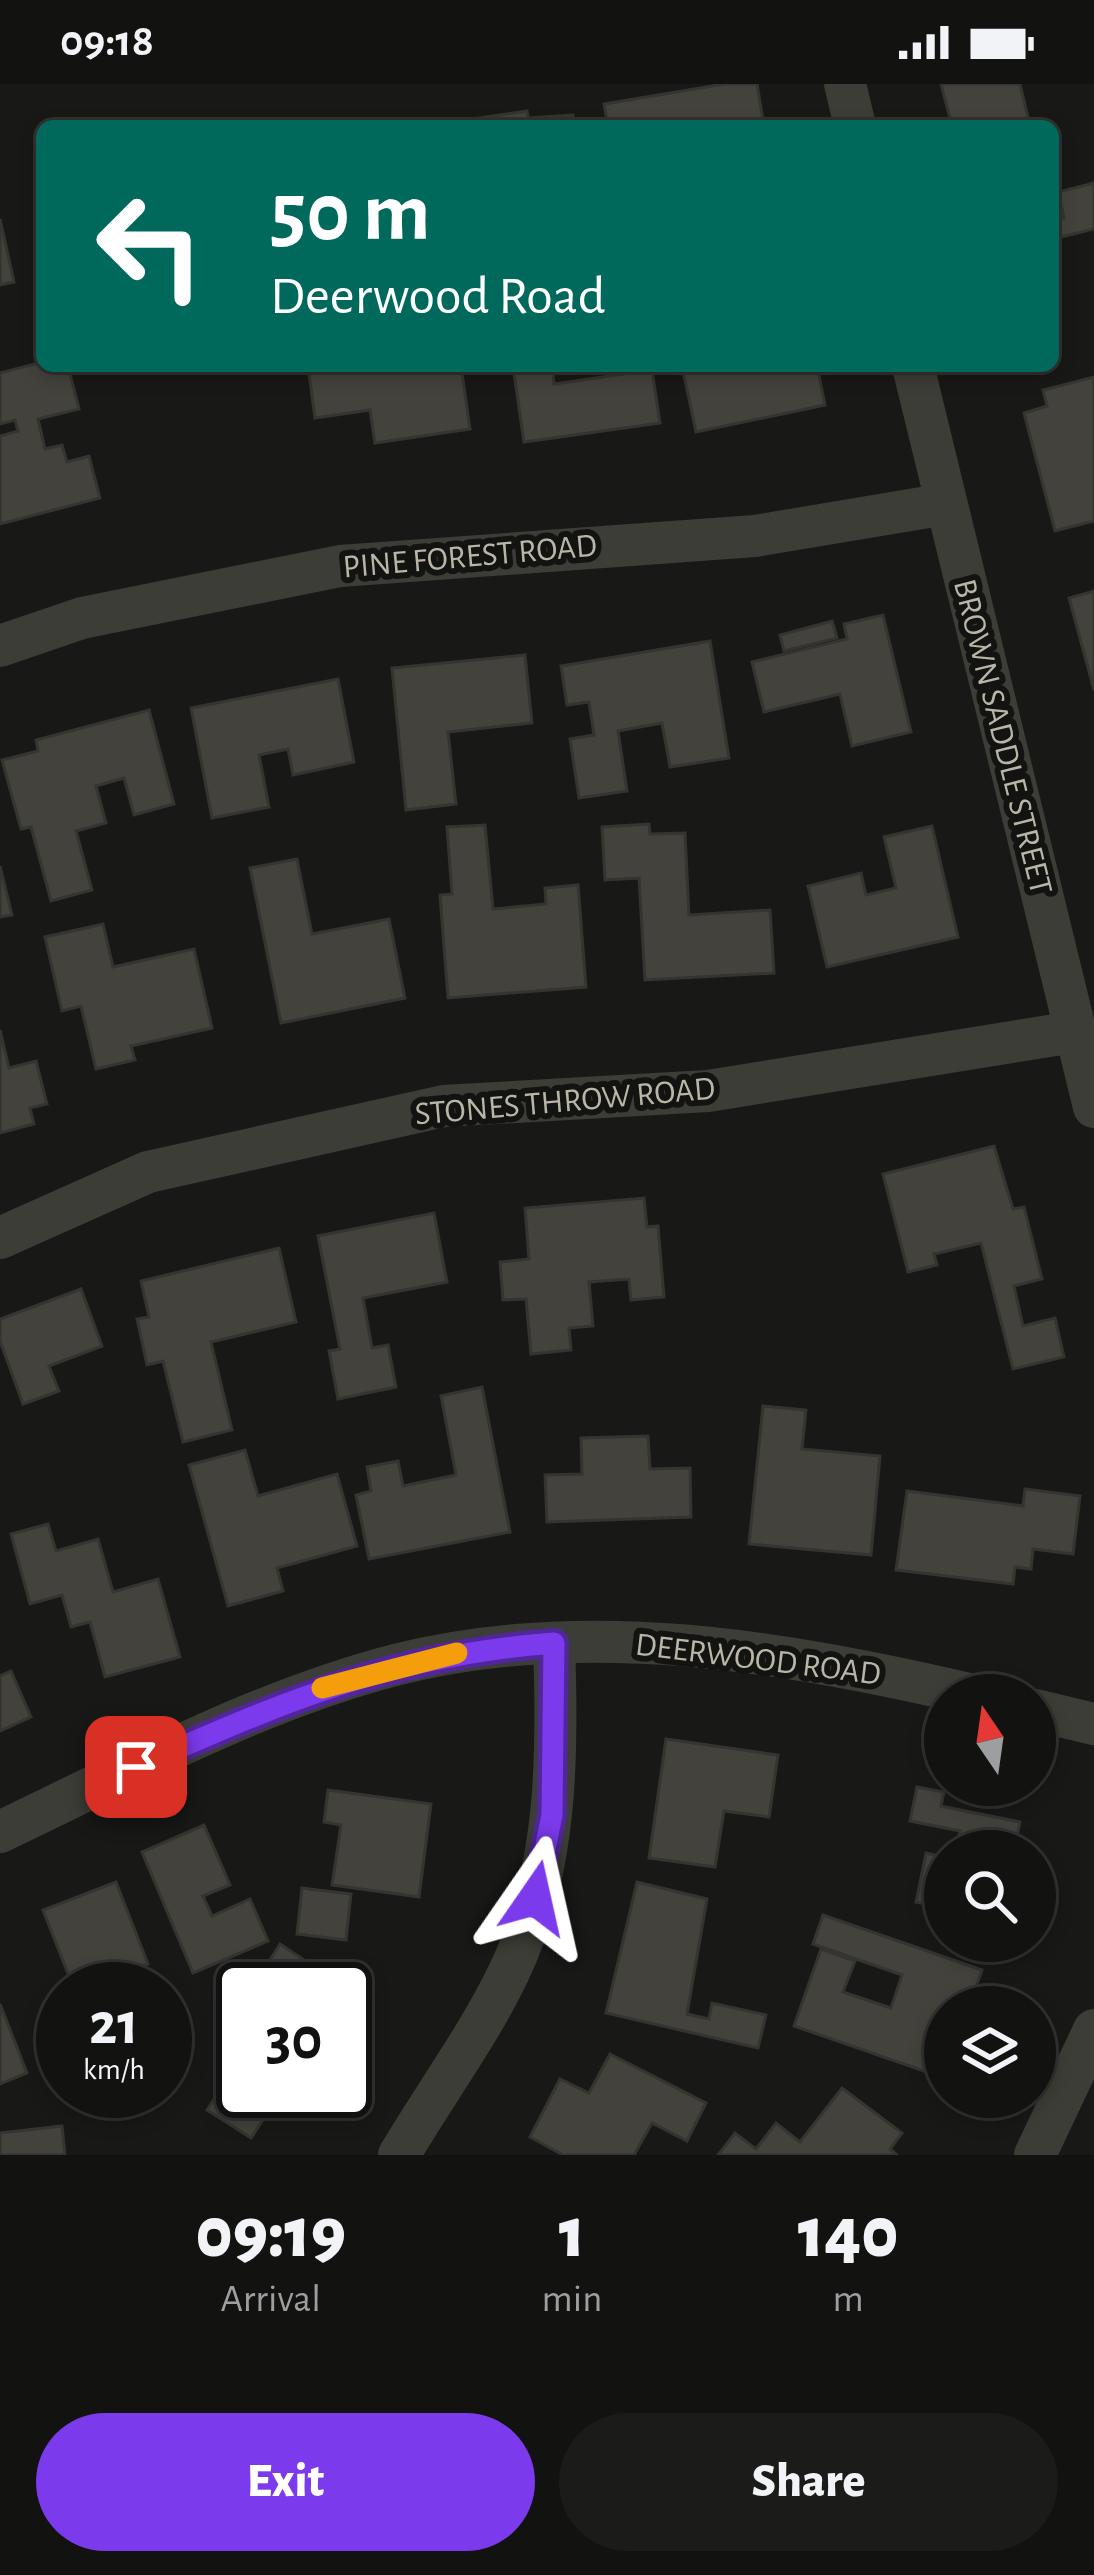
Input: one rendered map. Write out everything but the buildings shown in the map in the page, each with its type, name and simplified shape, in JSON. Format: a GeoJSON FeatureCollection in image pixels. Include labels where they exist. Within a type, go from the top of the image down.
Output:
{"type":"FeatureCollection","features":[{"type":"Feature","properties":{"kind":"street"},"geometry":{"type":"LineString","coordinates":[[845,84],[854,120]]}},
{"type":"Feature","properties":{"kind":"street","name":"BROWN SADDLE STREET"},"geometry":{"type":"LineString","coordinates":[[914,372],[1094,1107]]}},
{"type":"Feature","properties":{"kind":"street","name":"PINE FOREST ROAD"},"geometry":{"type":"LineString","coordinates":[[0,646],[82,618],[340,566],[755,536],[946,504]]}},
{"type":"Feature","properties":{"kind":"street","name":"STONES THROW ROAD"},"geometry":{"type":"LineString","coordinates":[[0,1238],[148,1172],[444,1106],[708,1090],[1074,1032]]}},
{"type":"Feature","properties":{"kind":"street"},"geometry":{"type":"LineString","coordinates":[[399,2155],[509,1971],[535,1898],[552,1815],[554,1643]]}},
{"type":"Feature","properties":{"kind":"street","name":"DEERWOOD ROAD"},"geometry":{"type":"LineString","coordinates":[[0,1832],[301,1694],[396,1665],[470,1650],[554,1643],[718,1648],[924,1683]]}},
{"type":"Feature","properties":{"kind":"street"},"geometry":{"type":"LineString","coordinates":[[1056,1715],[1094,1724]]}},
{"type":"Feature","properties":{"kind":"street"},"geometry":{"type":"LineString","coordinates":[[1035,2155],[1094,2030]]}},
{"type":"Feature","properties":{"kind":"slow traffic"},"geometry":{"type":"LineString","coordinates":[[322,1688],[396,1665],[457,1653]]}},
{"type":"Feature","properties":{"kind":"route"},"geometry":{"type":"LineString","coordinates":[[136,1767],[301,1694],[396,1665],[470,1650],[554,1643],[557,1719],[552,1815],[535,1898]]}}]}
